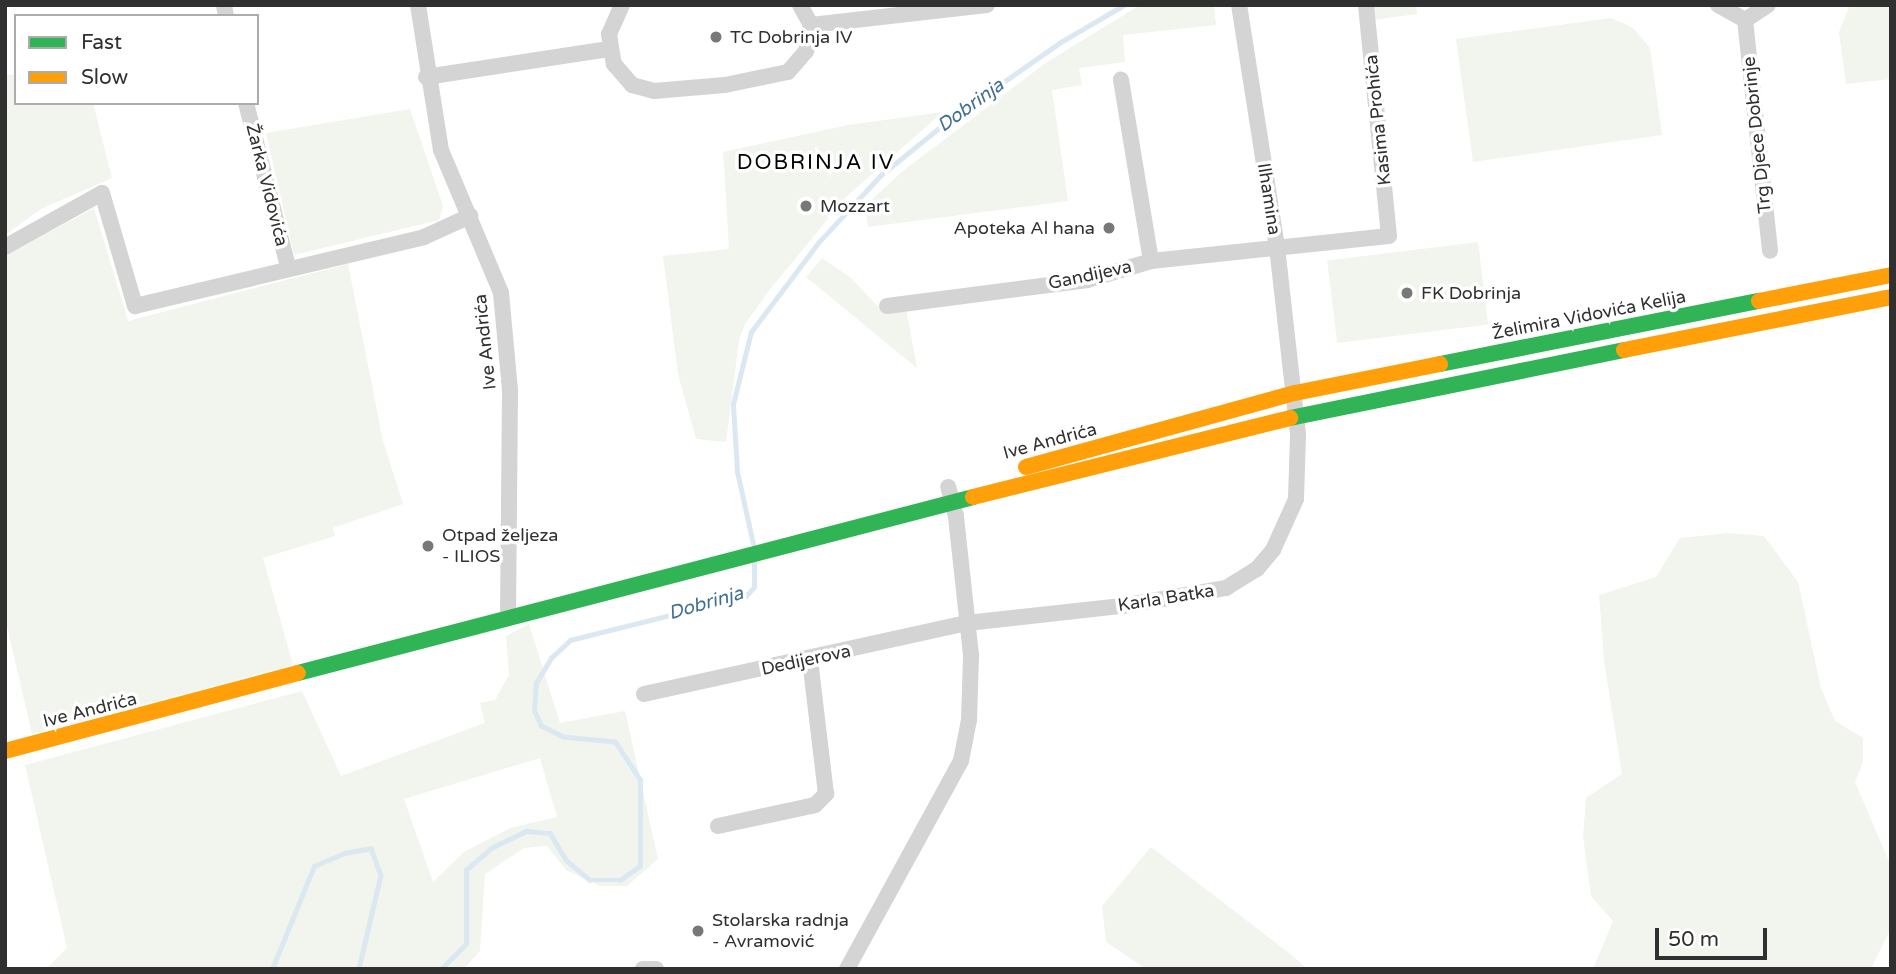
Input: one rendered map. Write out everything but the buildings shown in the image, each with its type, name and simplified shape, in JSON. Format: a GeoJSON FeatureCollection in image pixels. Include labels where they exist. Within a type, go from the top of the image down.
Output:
{"type":"FeatureCollection","features":[{"type":"Feature","properties":{"kind":"main road","name":"Želimira Vidovića Kelija"},"geometry":{"type":"LineString","coordinates":[[1295,393],[1891,275]]}},
{"type":"Feature","properties":{"kind":"main road"},"geometry":{"type":"LineString","coordinates":[[1296,416],[1891,297]]}},
{"type":"Feature","properties":{"kind":"main road","name":"Ive Andrića"},"geometry":{"type":"LineString","coordinates":[[5,751],[817,536],[1295,393]]}},
{"type":"Feature","properties":{"kind":"main road","name":"Ive Andrića"},"geometry":{"type":"LineString","coordinates":[[950,495],[1296,416]]}},
{"type":"Feature","properties":{"kind":"street","name":"Ive Andrića"},"geometry":{"type":"LineString","coordinates":[[418,5],[426,77],[441,150],[495,274],[505,326],[511,418],[508,617]]}},
{"type":"Feature","properties":{"kind":"street"},"geometry":{"type":"LineString","coordinates":[[622,5],[609,34],[609,49],[619,74],[632,85],[685,90],[788,72],[806,51],[811,25],[800,5]]}},
{"type":"Feature","properties":{"kind":"street"},"geometry":{"type":"LineString","coordinates":[[811,25],[987,5]]}},
{"type":"Feature","properties":{"kind":"street","name":"Ilhamina"},"geometry":{"type":"LineString","coordinates":[[1239,5],[1277,247],[1295,393]]}},
{"type":"Feature","properties":{"kind":"street","name":"Kasima Prohića"},"geometry":{"type":"LineString","coordinates":[[1277,247],[1390,236],[1366,5]]}},
{"type":"Feature","properties":{"kind":"street"},"geometry":{"type":"LineString","coordinates":[[1718,5],[1745,20],[1768,5]]}},
{"type":"Feature","properties":{"kind":"street","name":"Trg Djece Dobrinje"},"geometry":{"type":"LineString","coordinates":[[1745,20],[1770,251]]}},
{"type":"Feature","properties":{"kind":"street"},"geometry":{"type":"LineString","coordinates":[[426,77],[609,49]]}},
{"type":"Feature","properties":{"kind":"street","name":"Gandijeva"},"geometry":{"type":"LineString","coordinates":[[887,306],[1087,280],[1151,261],[1121,79]]}},
{"type":"Feature","properties":{"kind":"street","name":"Žarka Vidovića"},"geometry":{"type":"LineString","coordinates":[[247,105],[288,267]]}},
{"type":"Feature","properties":{"kind":"street"},"geometry":{"type":"LineString","coordinates":[[5,247],[102,193],[135,306],[288,267],[424,237],[470,216]]}},
{"type":"Feature","properties":{"kind":"street"},"geometry":{"type":"LineString","coordinates":[[1151,261],[1277,247]]}},
{"type":"Feature","properties":{"kind":"street","name":"Karla Batka"},"geometry":{"type":"LineString","coordinates":[[967,623],[1122,606],[1226,588],[1241,580],[1272,550],[1296,499],[1295,393]]}},
{"type":"Feature","properties":{"kind":"street"},"geometry":{"type":"LineString","coordinates":[[847,969],[961,761],[971,690],[967,623],[950,495]]}},
{"type":"Feature","properties":{"kind":"street","name":"Dedijerova"},"geometry":{"type":"LineString","coordinates":[[643,694],[967,623]]}},
{"type":"Feature","properties":{"kind":"street"},"geometry":{"type":"LineString","coordinates":[[718,826],[815,805],[826,794],[810,659]]}},
{"type":"Feature","properties":{"kind":"street"},"geometry":{"type":"LineString","coordinates":[[643,969],[656,969]]}},
{"type":"Feature","properties":{"kind":"shaded area"},"geometry":{"type":"Polygon","coordinates":[[[1140,5],[1214,5],[1216,25],[1123,35],[1125,62],[1079,68],[1082,85],[1052,90],[1068,201],[868,227],[865,206],[904,170],[1047,62],[1140,5]]]}},
{"type":"Feature","properties":{"kind":"shaded area"},"geometry":{"type":"Polygon","coordinates":[[[1371,5],[1416,5],[1417,14],[1373,20],[1371,5]]]}},
{"type":"Feature","properties":{"kind":"shaded area"},"geometry":{"type":"Polygon","coordinates":[[[1850,5],[1891,5],[1891,79],[1846,84],[1839,32],[1850,5]]]}},
{"type":"Feature","properties":{"kind":"shaded area"},"geometry":{"type":"Polygon","coordinates":[[[1611,18],[1633,28],[1650,48],[1662,135],[1473,162],[1456,39],[1611,18]]]}},
{"type":"Feature","properties":{"kind":"shaded area"},"geometry":{"type":"Polygon","coordinates":[[[14,74],[14,105],[94,105],[112,178],[41,209],[5,235],[5,75],[14,74]]]}},
{"type":"Feature","properties":{"kind":"shaded area"},"geometry":{"type":"Polygon","coordinates":[[[410,109],[443,206],[439,220],[294,255],[266,133],[410,109]]]}},
{"type":"Feature","properties":{"kind":"shaded area"},"geometry":{"type":"Polygon","coordinates":[[[943,112],[847,196],[771,288],[745,324],[739,340],[726,442],[696,439],[678,374],[663,256],[729,249],[723,152],[848,125],[943,112]]]}},
{"type":"Feature","properties":{"kind":"shaded area"},"geometry":{"type":"Polygon","coordinates":[[[94,208],[128,321],[348,264],[383,441],[403,504],[333,528],[335,536],[263,558],[293,665],[32,734],[5,618],[5,256],[94,208]]]}},
{"type":"Feature","properties":{"kind":"shaded area","name":"FK Dobrinja"},"geometry":{"type":"Polygon","coordinates":[[[1478,242],[1488,324],[1337,343],[1327,261],[1478,242]]]}},
{"type":"Feature","properties":{"kind":"shaded area"},"geometry":{"type":"Polygon","coordinates":[[[822,258],[851,278],[883,312],[906,308],[917,368],[806,277],[822,258]]]}},
{"type":"Feature","properties":{"kind":"shaded area"},"geometry":{"type":"Polygon","coordinates":[[[1728,533],[1764,536],[1798,582],[1821,688],[1835,721],[1863,738],[1863,762],[1855,782],[1891,866],[1891,928],[1871,969],[1593,969],[1613,921],[1591,896],[1583,836],[1586,798],[1622,774],[1604,661],[1599,595],[1656,577],[1680,538],[1728,533]]]}},
{"type":"Feature","properties":{"kind":"shaded area"},"geometry":{"type":"Polygon","coordinates":[[[529,624],[560,723],[625,711],[658,859],[627,886],[600,886],[566,870],[547,846],[524,848],[485,874],[480,951],[464,969],[46,969],[67,948],[25,765],[302,691],[341,776],[485,723],[480,703],[495,700],[509,675],[506,636],[529,624]],[[540,758],[404,799],[433,882],[464,852],[510,828],[557,817],[540,758]]]}},
{"type":"Feature","properties":{"kind":"shaded area"},"geometry":{"type":"Polygon","coordinates":[[[1151,847],[1307,969],[1146,969],[1106,942],[1102,906],[1151,847]]]}},
{"type":"Feature","properties":{"kind":"waterway","name":"Dobrinja"},"geometry":{"type":"LineString","coordinates":[[753,544],[737,472],[733,404],[751,332],[818,243],[881,175],[949,120],[1061,42],[1124,5]]}},
{"type":"Feature","properties":{"kind":"waterway","name":"Dobrinja"},"geometry":{"type":"LineString","coordinates":[[441,969],[466,944],[466,870],[491,848],[526,831],[550,833],[566,860],[590,880],[620,880],[640,866],[640,780],[615,742],[563,737],[541,726],[534,710],[536,683],[551,658],[570,640],[746,596],[754,587],[754,560]]}},
{"type":"Feature","properties":{"kind":"waterway","name":"Dobrinja"},"geometry":{"type":"LineString","coordinates":[[272,969],[314,866],[344,853],[371,848],[381,875],[359,969]]}},
{"type":"Feature","properties":{"kind":"traffic: fast"},"geometry":{"type":"LineString","coordinates":[[1440,364],[1759,301]]}},
{"type":"Feature","properties":{"kind":"traffic: fast"},"geometry":{"type":"LineString","coordinates":[[1290,418],[1624,350]]}},
{"type":"Feature","properties":{"kind":"traffic: fast"},"geometry":{"type":"LineString","coordinates":[[298,673],[973,497]]}},
{"type":"Feature","properties":{"kind":"traffic: slow"},"geometry":{"type":"LineString","coordinates":[[1759,301],[1891,275]]}},
{"type":"Feature","properties":{"kind":"traffic: slow"},"geometry":{"type":"LineString","coordinates":[[1624,350],[1891,297]]}},
{"type":"Feature","properties":{"kind":"traffic: slow"},"geometry":{"type":"LineString","coordinates":[[1026,467],[1295,393],[1440,364]]}},
{"type":"Feature","properties":{"kind":"traffic: slow"},"geometry":{"type":"LineString","coordinates":[[973,497],[1290,418]]}},
{"type":"Feature","properties":{"kind":"traffic: slow"},"geometry":{"type":"LineString","coordinates":[[5,751],[298,673]]}},
{"type":"Feature","properties":{"kind":"place","name":"TC Dobrinja IV"},"geometry":{"type":"Point","coordinates":[716,37]}},
{"type":"Feature","properties":{"kind":"place","name":"Mozzart"},"geometry":{"type":"Point","coordinates":[806,206]}},
{"type":"Feature","properties":{"kind":"place","name":"Apoteka Al hana"},"geometry":{"type":"Point","coordinates":[1109,228]}},
{"type":"Feature","properties":{"kind":"place","name":"FK Dobrinja"},"geometry":{"type":"Point","coordinates":[1407,293]}},
{"type":"Feature","properties":{"kind":"place","name":"Otpad željeza - ILIOS"},"geometry":{"type":"Point","coordinates":[428,546]}},
{"type":"Feature","properties":{"kind":"place","name":"Stolarska radnja - Avramović"},"geometry":{"type":"Point","coordinates":[698,931]}},
{"type":"Feature","properties":{"kind":"district","name":"DOBRINJA IV"},"geometry":{"type":"Point","coordinates":[816,163]}}]}
